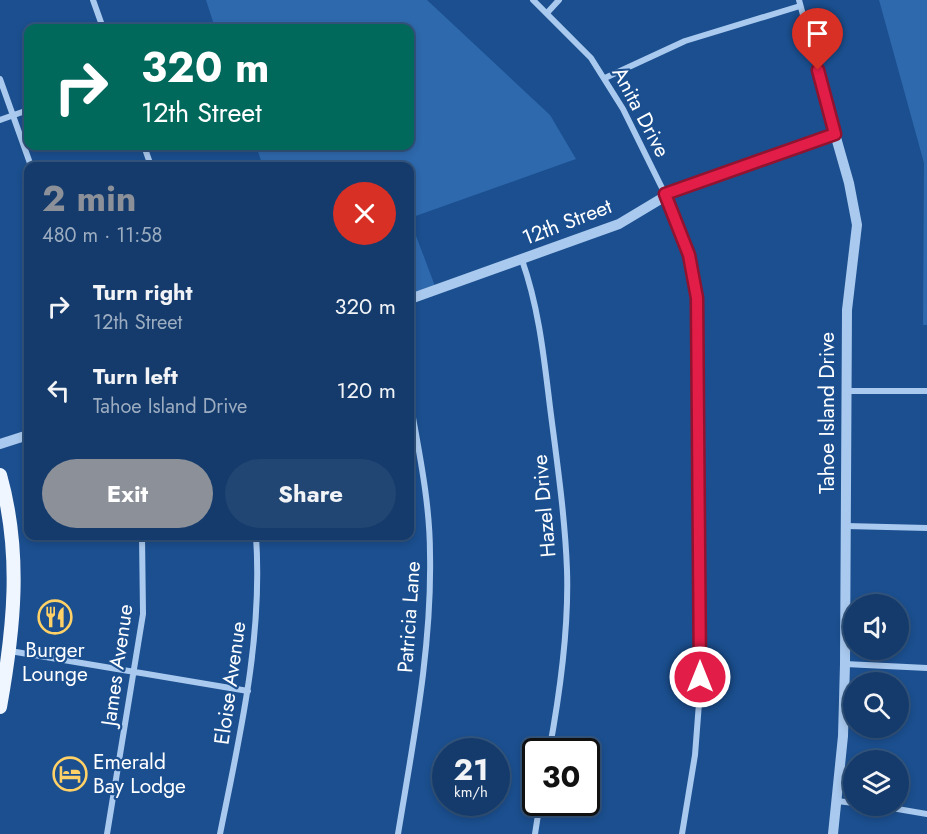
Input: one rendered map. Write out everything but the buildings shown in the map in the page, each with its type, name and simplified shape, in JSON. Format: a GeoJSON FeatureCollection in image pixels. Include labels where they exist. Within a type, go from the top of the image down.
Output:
{"type":"FeatureCollection","features":[{"type":"Feature","properties":{"kind":"main road"},"geometry":{"type":"LineString","coordinates":[[0,475],[9,516],[15,570],[10,651],[0,707]]}},
{"type":"Feature","properties":{"kind":"street"},"geometry":{"type":"LineString","coordinates":[[93,0],[102,24]]}},
{"type":"Feature","properties":{"kind":"street","name":"Anita Drive"},"geometry":{"type":"LineString","coordinates":[[532,0],[591,58],[605,78],[665,194],[694,276],[699,324],[700,688],[695,755],[682,834]]}},
{"type":"Feature","properties":{"kind":"street"},"geometry":{"type":"LineString","coordinates":[[547,13],[559,0]]}},
{"type":"Feature","properties":{"kind":"street"},"geometry":{"type":"LineString","coordinates":[[605,78],[685,41],[800,3]]}},
{"type":"Feature","properties":{"kind":"street","name":"Tahoe Island Drive"},"geometry":{"type":"LineString","coordinates":[[800,3],[849,183],[857,225],[847,310],[845,664],[833,834]]}},
{"type":"Feature","properties":{"kind":"street"},"geometry":{"type":"LineString","coordinates":[[0,79],[24,146]]}},
{"type":"Feature","properties":{"kind":"street"},"geometry":{"type":"LineString","coordinates":[[0,120],[24,111]]}},
{"type":"Feature","properties":{"kind":"street","name":"12th Street"},"geometry":{"type":"LineString","coordinates":[[414,298],[619,224],[665,194],[835,134]]}},
{"type":"Feature","properties":{"kind":"street","name":"Hazel Drive"},"geometry":{"type":"LineString","coordinates":[[522,260],[530,283],[543,352],[560,481],[567,572],[566,624],[551,738]]}},
{"type":"Feature","properties":{"kind":"street"},"geometry":{"type":"LineString","coordinates":[[847,391],[927,391]]}},
{"type":"Feature","properties":{"kind":"street","name":"Patricia Lane"},"geometry":{"type":"LineString","coordinates":[[398,834],[419,705],[430,599],[427,504],[414,425]]}},
{"type":"Feature","properties":{"kind":"street"},"geometry":{"type":"LineString","coordinates":[[0,444],[24,436]]}},
{"type":"Feature","properties":{"kind":"street"},"geometry":{"type":"LineString","coordinates":[[846,526],[927,528]]}},
{"type":"Feature","properties":{"kind":"street","name":"James Avenue"},"geometry":{"type":"LineString","coordinates":[[107,834],[143,614],[142,540]]}},
{"type":"Feature","properties":{"kind":"street","name":"Eloise Avenue"},"geometry":{"type":"LineString","coordinates":[[220,834],[248,691],[258,598],[256,540]]}},
{"type":"Feature","properties":{"kind":"street"},"geometry":{"type":"LineString","coordinates":[[10,651],[135,674],[248,691]]}},
{"type":"Feature","properties":{"kind":"street"},"geometry":{"type":"LineString","coordinates":[[845,664],[927,668]]}},
{"type":"Feature","properties":{"kind":"street"},"geometry":{"type":"LineString","coordinates":[[837,801],[843,801]]}},
{"type":"Feature","properties":{"kind":"street"},"geometry":{"type":"LineString","coordinates":[[909,810],[927,813]]}},
{"type":"Feature","properties":{"kind":"street"},"geometry":{"type":"LineString","coordinates":[[535,834],[538,816]]}},
{"type":"Feature","properties":{"kind":"shaded area"},"geometry":{"type":"Polygon","coordinates":[[[206,0],[427,0],[550,115],[576,159],[414,217],[414,162],[262,162],[257,150],[414,150],[414,24],[214,24],[206,0]]]}},
{"type":"Feature","properties":{"kind":"shaded area"},"geometry":{"type":"Polygon","coordinates":[[[879,0],[927,0],[927,325],[923,325],[924,163],[879,0]]]}},
{"type":"Feature","properties":{"kind":"shaded area"},"geometry":{"type":"Polygon","coordinates":[[[414,231],[435,286],[414,293],[414,231]]]}},
{"type":"Feature","properties":{"kind":"place","name":"Burger Lounge"},"geometry":{"type":"Point","coordinates":[55,617]}},
{"type":"Feature","properties":{"kind":"place","name":"Emerald Bay Lodge"},"geometry":{"type":"Point","coordinates":[70,774]}},
{"type":"Feature","properties":{"kind":"route"},"geometry":{"type":"LineString","coordinates":[[700,677],[699,324],[694,276],[689,255],[665,194],[835,134],[818,70]]}}]}
